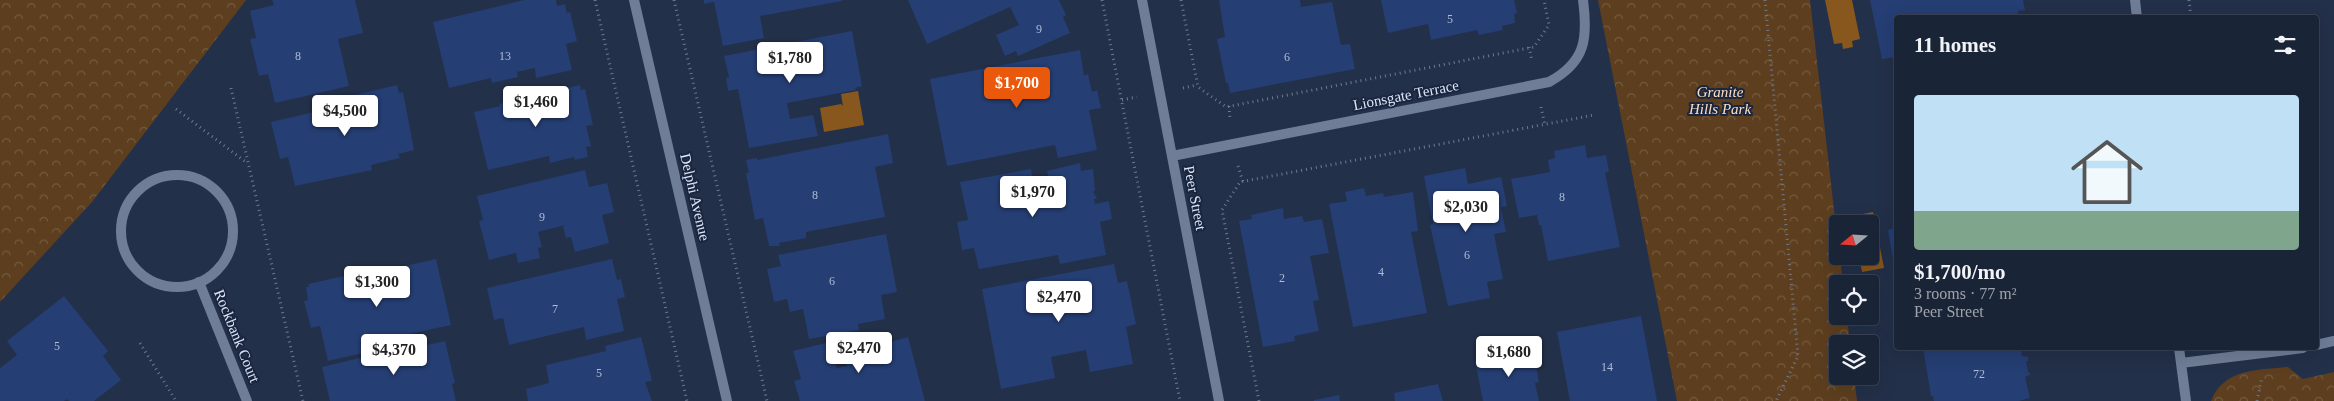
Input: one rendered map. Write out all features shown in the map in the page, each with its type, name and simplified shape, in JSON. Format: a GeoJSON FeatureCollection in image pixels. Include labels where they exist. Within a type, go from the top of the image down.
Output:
{"type":"FeatureCollection","features":[{"type":"Feature","properties":{"kind":"street","name":"Delphi Avenue"},"geometry":{"type":"LineString","coordinates":[[634,0],[727,401]]}},
{"type":"Feature","properties":{"kind":"street","name":"Peer Street"},"geometry":{"type":"LineString","coordinates":[[1142,0],[1219,401]]}},
{"type":"Feature","properties":{"kind":"street","name":"Lionsgate Terrace"},"geometry":{"type":"LineString","coordinates":[[1172,156],[1549,82],[1575,63],[1585,42],[1586,29],[1583,0]]}},
{"type":"Feature","properties":{"kind":"street"},"geometry":{"type":"LineString","coordinates":[[2135,0],[2137,15]]}},
{"type":"Feature","properties":{"kind":"street","name":"Rockbank Court"},"geometry":{"type":"LineString","coordinates":[[174,174],[193,177],[210,185],[223,199],[231,216],[233,235],[229,254],[218,270],[199,282],[186,286],[168,286],[150,280],[136,269],[126,254],[121,237],[122,219],[129,202],[140,188],[156,179],[174,174]]}},
{"type":"Feature","properties":{"kind":"street","name":"Rockbank Court"},"geometry":{"type":"LineString","coordinates":[[199,282],[248,401]]}},
{"type":"Feature","properties":{"kind":"street"},"geometry":{"type":"LineString","coordinates":[[2319,344],[2334,341]]}},
{"type":"Feature","properties":{"kind":"street"},"geometry":{"type":"LineString","coordinates":[[2179,350],[2186,401]]}},
{"type":"Feature","properties":{"kind":"street"},"geometry":{"type":"LineString","coordinates":[[2181,363],[2287,350]]}},
{"type":"Feature","properties":{"kind":"path"},"geometry":{"type":"LineString","coordinates":[[595,0],[687,401]]}},
{"type":"Feature","properties":{"kind":"path"},"geometry":{"type":"LineString","coordinates":[[674,0],[767,401]]}},
{"type":"Feature","properties":{"kind":"path"},"geometry":{"type":"LineString","coordinates":[[1102,0],[1180,401]]}},
{"type":"Feature","properties":{"kind":"path"},"geometry":{"type":"LineString","coordinates":[[1181,0],[1198,87],[1226,107],[1534,47],[1549,25],[1544,0]]}},
{"type":"Feature","properties":{"kind":"path"},"geometry":{"type":"LineString","coordinates":[[1765,0],[1798,356],[1776,401]]}},
{"type":"Feature","properties":{"kind":"path"},"geometry":{"type":"LineString","coordinates":[[2189,0],[2191,15]]}},
{"type":"Feature","properties":{"kind":"path"},"geometry":{"type":"LineString","coordinates":[[231,88],[302,401]]}},
{"type":"Feature","properties":{"kind":"path"},"geometry":{"type":"LineString","coordinates":[[176,109],[248,163]]}},
{"type":"Feature","properties":{"kind":"path"},"geometry":{"type":"LineString","coordinates":[[1259,401],[1222,210],[1240,182],[1594,115]]}},
{"type":"Feature","properties":{"kind":"path"},"geometry":{"type":"LineString","coordinates":[[140,344],[176,401]]}},
{"type":"Feature","properties":{"kind":"green space"},"geometry":{"type":"Polygon","coordinates":[[[0,0],[246,0],[92,202],[0,302],[0,0]]]}},
{"type":"Feature","properties":{"kind":"green space","name":"Granite Hills Park"},"geometry":{"type":"Polygon","coordinates":[[[1598,0],[1810,0],[1835,215],[1829,215],[1829,265],[1841,265],[1842,275],[1829,275],[1829,325],[1848,325],[1849,335],[1829,335],[1829,385],[1855,385],[1857,401],[1677,401],[1598,0]]]}},
{"type":"Feature","properties":{"kind":"green space"},"geometry":{"type":"Polygon","coordinates":[[[2288,367],[2303,379],[2334,372],[2334,401],[2211,401],[2224,382],[2233,377],[2254,370],[2288,367]]]}},
{"type":"Feature","properties":{"kind":"shaded area"},"geometry":{"type":"Polygon","coordinates":[[[1825,0],[1852,0],[1860,39],[1852,41],[1853,47],[1843,49],[1842,43],[1834,44],[1825,0]]]}},
{"type":"Feature","properties":{"kind":"shaded area"},"geometry":{"type":"Polygon","coordinates":[[[858,91],[864,125],[824,132],[820,108],[841,104],[843,106],[841,94],[858,91]]]}},
{"type":"Feature","properties":{"kind":"shaded area"},"geometry":{"type":"Polygon","coordinates":[[[1873,212],[1874,215],[1857,215],[1873,212]]]}},
{"type":"Feature","properties":{"kind":"shaded area"},"geometry":{"type":"Polygon","coordinates":[[[1879,243],[1884,268],[1862,272],[1861,265],[1879,265],[1879,243]]]}},
{"type":"Feature","properties":{"kind":"building"},"geometry":{"type":"Polygon","coordinates":[[[272,0],[355,0],[363,33],[338,39],[349,86],[275,103],[268,74],[259,76],[250,39],[256,38],[250,11],[274,5],[272,0]]]}},
{"type":"Feature","properties":{"kind":"building"},"geometry":{"type":"Polygon","coordinates":[[[524,0],[556,0],[557,6],[565,4],[567,13],[570,12],[577,41],[566,44],[572,70],[536,78],[535,68],[517,72],[518,77],[492,83],[491,78],[449,88],[433,22],[524,0]]]}},
{"type":"Feature","properties":{"kind":"building"},"geometry":{"type":"Polygon","coordinates":[[[704,0],[842,1],[760,16],[764,38],[723,46],[714,2],[704,4],[704,0]]]}},
{"type":"Feature","properties":{"kind":"building"},"geometry":{"type":"Polygon","coordinates":[[[908,0],[1059,0],[1066,15],[1063,17],[1070,33],[1018,56],[1016,51],[1005,56],[996,35],[1019,25],[1010,7],[927,44],[908,0]]]}},
{"type":"Feature","properties":{"kind":"building"},"geometry":{"type":"Polygon","coordinates":[[[1219,0],[1300,0],[1301,7],[1332,2],[1341,45],[1350,44],[1355,69],[1230,93],[1228,83],[1226,83],[1217,39],[1225,37],[1219,0]]]}},
{"type":"Feature","properties":{"kind":"building"},"geometry":{"type":"Polygon","coordinates":[[[1381,0],[1514,0],[1517,13],[1514,14],[1515,23],[1502,26],[1503,30],[1479,35],[1477,30],[1431,40],[1428,24],[1388,33],[1381,0]]]}},
{"type":"Feature","properties":{"kind":"building"},"geometry":{"type":"Polygon","coordinates":[[[1870,0],[2023,0],[2025,10],[2018,11],[2019,15],[1894,15],[1894,57],[1882,59],[1870,0]]]}},
{"type":"Feature","properties":{"kind":"building"},"geometry":{"type":"Polygon","coordinates":[[[852,31],[862,86],[855,88],[856,90],[787,103],[790,119],[813,115],[818,136],[749,148],[738,89],[728,91],[726,78],[729,77],[724,56],[852,31]]]}},
{"type":"Feature","properties":{"kind":"building"},"geometry":{"type":"Polygon","coordinates":[[[1080,50],[1084,76],[1088,74],[1092,92],[1097,90],[1101,108],[1089,110],[1097,150],[1058,158],[1055,145],[947,166],[930,79],[1080,50]]]}},
{"type":"Feature","properties":{"kind":"building"},"geometry":{"type":"Polygon","coordinates":[[[397,85],[399,93],[403,92],[414,150],[398,154],[400,158],[371,165],[372,170],[295,186],[288,157],[280,159],[271,122],[357,102],[355,95],[397,85]]]}},
{"type":"Feature","properties":{"kind":"building"},"geometry":{"type":"Polygon","coordinates":[[[580,85],[581,90],[585,89],[593,125],[586,126],[591,146],[586,147],[588,157],[575,160],[574,157],[550,163],[549,156],[488,170],[474,112],[500,106],[499,104],[580,85]]]}},
{"type":"Feature","properties":{"kind":"building"},"geometry":{"type":"Polygon","coordinates":[[[888,134],[893,163],[875,167],[885,217],[806,232],[806,238],[779,243],[780,246],[769,246],[763,218],[755,220],[746,173],[749,173],[746,160],[757,158],[757,160],[888,134]]]}},
{"type":"Feature","properties":{"kind":"building"},"geometry":{"type":"Polygon","coordinates":[[[1585,145],[1587,158],[1606,155],[1609,172],[1605,172],[1620,247],[1548,261],[1541,225],[1539,225],[1537,215],[1519,218],[1511,179],[1550,172],[1548,160],[1555,158],[1554,151],[1585,145]]]}},
{"type":"Feature","properties":{"kind":"building"},"geometry":{"type":"Polygon","coordinates":[[[1080,163],[1081,171],[1093,169],[1095,191],[1093,191],[1097,199],[1094,199],[1095,204],[1109,201],[1112,219],[1100,222],[1106,255],[1060,264],[1058,255],[979,269],[974,248],[962,250],[957,222],[968,220],[960,182],[1031,169],[1034,187],[1050,184],[1047,171],[1080,163]]]}},
{"type":"Feature","properties":{"kind":"building"},"geometry":{"type":"Polygon","coordinates":[[[1465,168],[1468,184],[1501,177],[1507,206],[1501,207],[1506,232],[1494,234],[1503,279],[1487,282],[1490,298],[1448,306],[1430,225],[1433,224],[1424,176],[1465,168]]]}},
{"type":"Feature","properties":{"kind":"building"},"geometry":{"type":"Polygon","coordinates":[[[585,170],[589,187],[607,183],[614,212],[602,215],[609,243],[575,252],[571,237],[566,238],[563,227],[565,225],[538,232],[542,247],[538,248],[540,258],[518,263],[516,253],[489,260],[479,221],[483,220],[477,196],[585,170]]]}},
{"type":"Feature","properties":{"kind":"building"},"geometry":{"type":"Polygon","coordinates":[[[1364,188],[1366,196],[1383,193],[1384,197],[1413,192],[1418,231],[1411,232],[1427,313],[1353,327],[1329,204],[1347,201],[1345,192],[1364,188]]]}},
{"type":"Feature","properties":{"kind":"building"},"geometry":{"type":"Polygon","coordinates":[[[1283,208],[1284,219],[1302,216],[1304,222],[1322,219],[1329,253],[1310,256],[1319,300],[1313,301],[1319,331],[1294,336],[1295,341],[1263,347],[1239,221],[1252,219],[1251,215],[1283,208]]]}},
{"type":"Feature","properties":{"kind":"building"},"geometry":{"type":"Polygon","coordinates":[[[1894,228],[1894,265],[1888,230],[1894,228]]]}},
{"type":"Feature","properties":{"kind":"building"},"geometry":{"type":"Polygon","coordinates":[[[886,234],[897,292],[881,295],[885,319],[858,324],[859,330],[809,339],[803,309],[790,312],[787,299],[774,302],[767,269],[781,266],[778,255],[886,234]]]}},
{"type":"Feature","properties":{"kind":"building"},"geometry":{"type":"Polygon","coordinates":[[[436,259],[451,325],[409,334],[410,338],[375,346],[376,350],[328,361],[320,326],[311,328],[304,301],[308,300],[306,287],[309,287],[308,284],[380,268],[382,271],[436,259]]]}},
{"type":"Feature","properties":{"kind":"building"},"geometry":{"type":"Polygon","coordinates":[[[612,259],[617,280],[621,279],[625,297],[617,299],[624,331],[586,340],[584,327],[509,345],[503,318],[494,320],[487,288],[612,259]]]}},
{"type":"Feature","properties":{"kind":"building"},"geometry":{"type":"Polygon","coordinates":[[[1114,264],[1118,283],[1127,281],[1136,324],[1126,327],[1133,364],[1090,372],[1086,350],[1051,357],[1055,378],[1001,389],[982,289],[1114,264]]]}},
{"type":"Feature","properties":{"kind":"building"},"geometry":{"type":"Polygon","coordinates":[[[64,296],[108,351],[103,356],[121,380],[94,401],[69,401],[67,399],[64,401],[0,401],[0,368],[17,355],[7,341],[64,296]]]}},
{"type":"Feature","properties":{"kind":"building"},"geometry":{"type":"Polygon","coordinates":[[[1641,316],[1657,401],[1570,401],[1557,332],[1641,316]]]}},
{"type":"Feature","properties":{"kind":"building"},"geometry":{"type":"Polygon","coordinates":[[[641,337],[652,381],[645,382],[652,401],[528,401],[526,389],[549,383],[546,365],[606,351],[605,346],[641,337]]]}},
{"type":"Feature","properties":{"kind":"building"},"geometry":{"type":"Polygon","coordinates":[[[908,337],[925,401],[800,401],[794,381],[801,379],[793,351],[830,342],[837,368],[847,366],[844,355],[908,337]]]}},
{"type":"Feature","properties":{"kind":"building"},"geometry":{"type":"Polygon","coordinates":[[[445,341],[455,383],[452,384],[456,401],[330,401],[322,367],[426,342],[427,345],[445,341]]]}},
{"type":"Feature","properties":{"kind":"building"},"geometry":{"type":"Polygon","coordinates":[[[1533,350],[1539,382],[1535,383],[1539,401],[1483,401],[1475,361],[1533,350]]]}},
{"type":"Feature","properties":{"kind":"building"},"geometry":{"type":"Polygon","coordinates":[[[1923,350],[2020,350],[2022,356],[2028,357],[2028,361],[2026,361],[2028,372],[2031,374],[2025,377],[2030,398],[2019,401],[1934,401],[1933,396],[1931,396],[1923,350]]]}},
{"type":"Feature","properties":{"kind":"building"},"geometry":{"type":"Polygon","coordinates":[[[1438,384],[1443,401],[1395,401],[1394,393],[1438,384]]]}},
{"type":"Feature","properties":{"kind":"building"},"geometry":{"type":"Polygon","coordinates":[[[1339,395],[1340,401],[1314,401],[1314,400],[1339,395]]]}}]}
